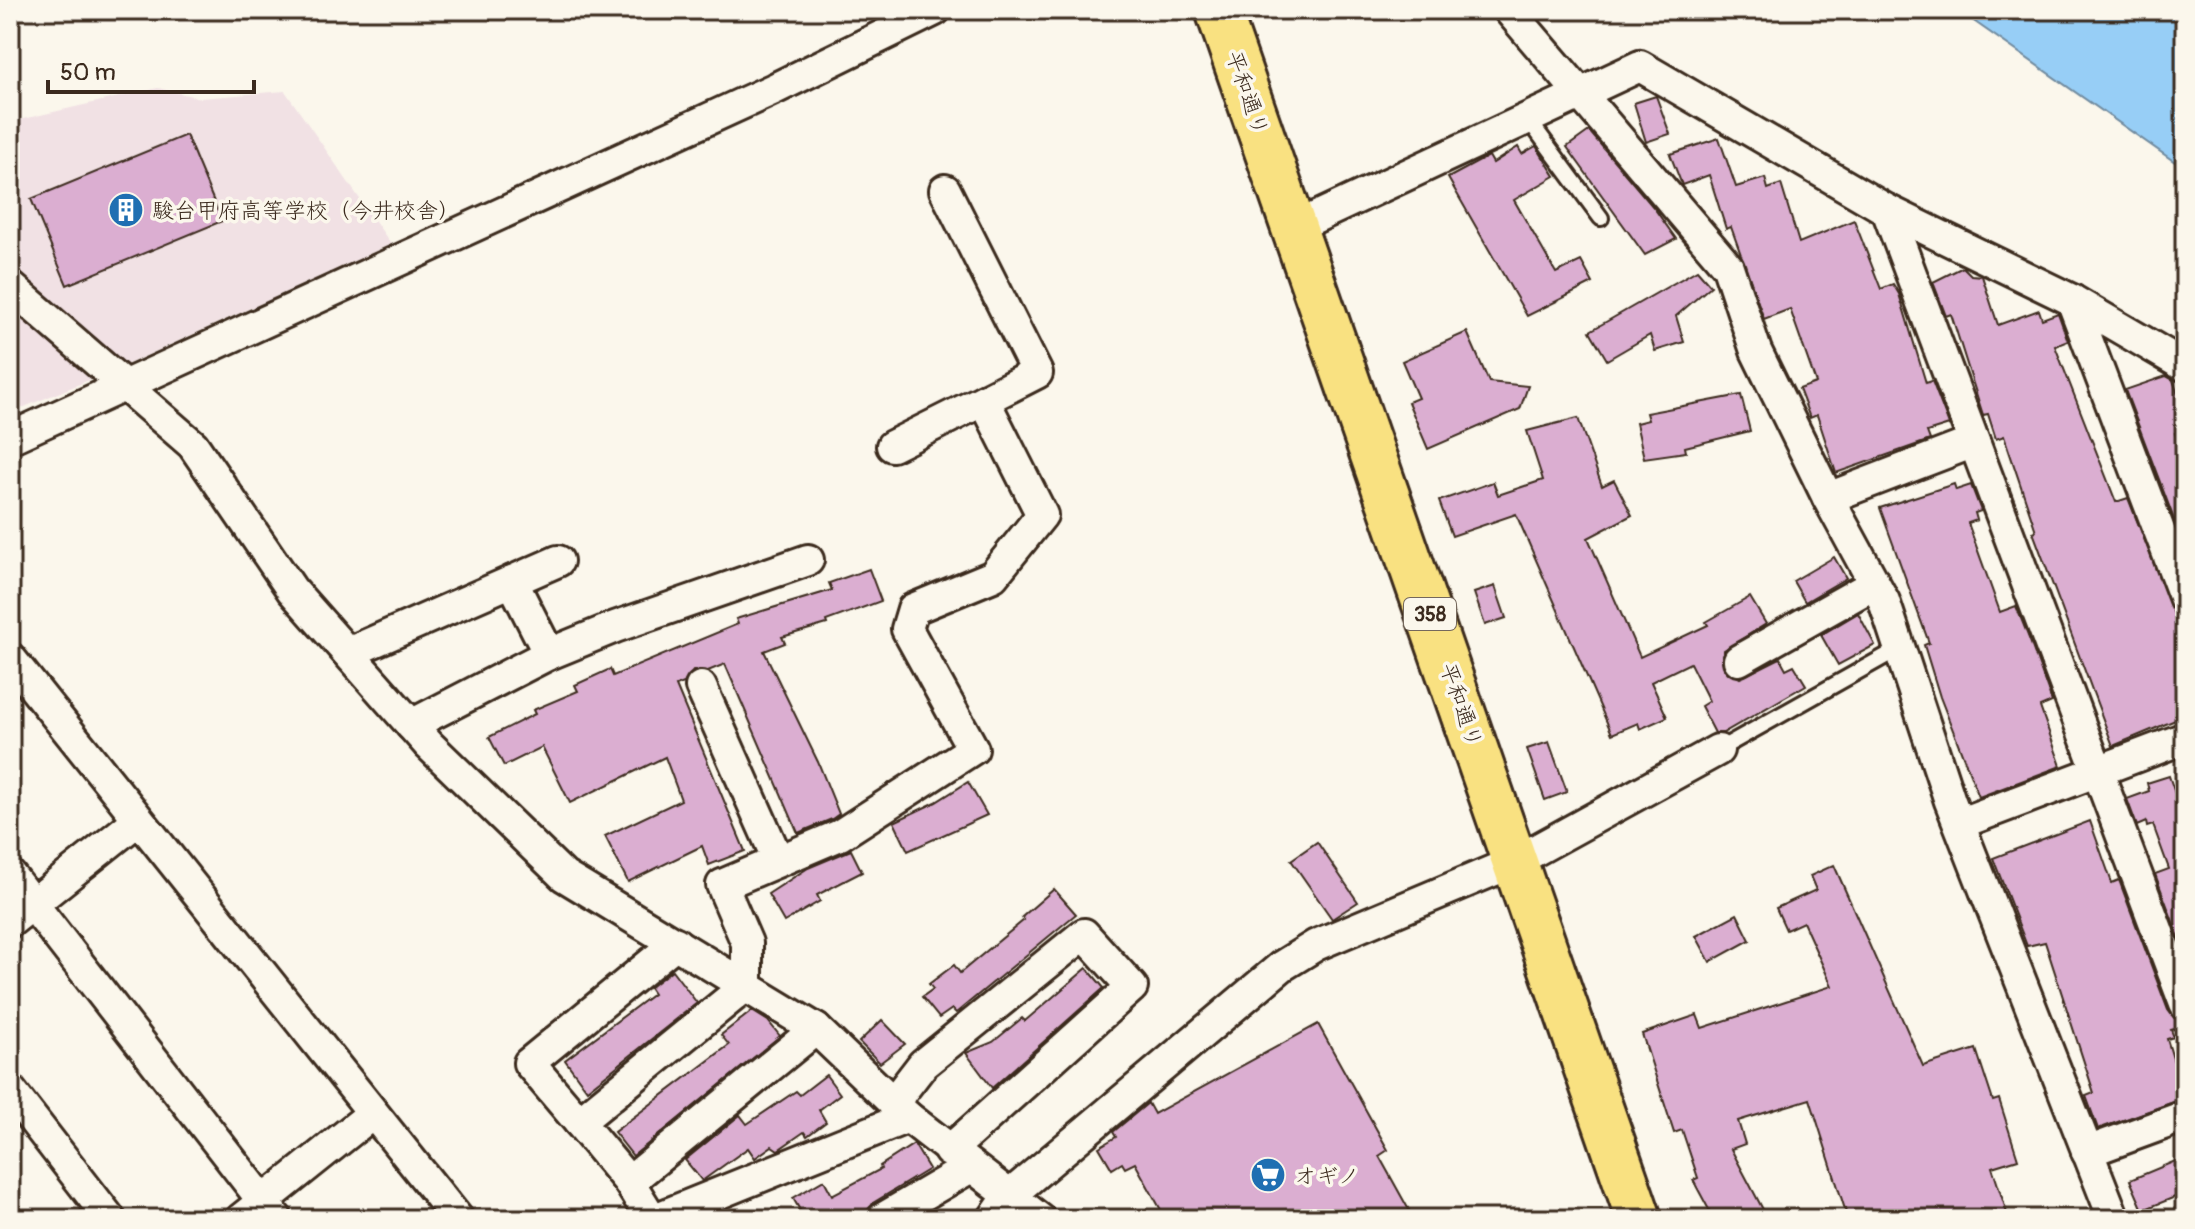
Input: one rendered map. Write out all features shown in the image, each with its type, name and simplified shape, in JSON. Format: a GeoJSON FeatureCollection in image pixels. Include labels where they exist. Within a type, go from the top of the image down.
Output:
{"type":"FeatureCollection","features":[{"type":"Feature","properties":{"kind":"highway","name":"平和通り"},"geometry":{"type":"LineString","coordinates":[[1218,10],[1639,1219]]}},
{"type":"Feature","properties":{"kind":"street"},"geometry":{"type":"LineString","coordinates":[[10,438],[760,95],[935,10]]}},
{"type":"Feature","properties":{"kind":"street"},"geometry":{"type":"LineString","coordinates":[[1509,10],[1728,267],[1756,351],[1874,584],[1900,648],[1961,823],[2114,1219]]}},
{"type":"Feature","properties":{"kind":"street"},"geometry":{"type":"LineString","coordinates":[[1295,227],[1640,66],[1887,210],[2072,300],[2185,366]]}},
{"type":"Feature","properties":{"kind":"street"},"geometry":{"type":"LineString","coordinates":[[892,446],[1037,373],[945,190]]}},
{"type":"Feature","properties":{"kind":"street"},"geometry":{"type":"LineString","coordinates":[[1887,210],[2185,1004]]}},
{"type":"Feature","properties":{"kind":"street"},"geometry":{"type":"LineString","coordinates":[[10,286],[193,445],[292,590],[411,725],[564,876],[816,1029],[900,1110],[959,1160],[1001,1207],[1040,1219]]}},
{"type":"Feature","properties":{"kind":"street"},"geometry":{"type":"LineString","coordinates":[[2072,300],[2185,599]]}},
{"type":"Feature","properties":{"kind":"street"},"geometry":{"type":"LineString","coordinates":[[747,985],[747,943],[722,885],[840,835],[973,749],[907,629],[913,609],[993,576],[1042,515],[984,400]]}},
{"type":"Feature","properties":{"kind":"street"},"geometry":{"type":"LineString","coordinates":[[1828,498],[1974,442]]}},
{"type":"Feature","properties":{"kind":"street"},"geometry":{"type":"LineString","coordinates":[[411,725],[549,654],[615,627],[808,560]]}},
{"type":"Feature","properties":{"kind":"street"},"geometry":{"type":"LineString","coordinates":[[348,653],[558,561]]}},
{"type":"Feature","properties":{"kind":"street"},"geometry":{"type":"LineString","coordinates":[[512,581],[549,654]]}},
{"type":"Feature","properties":{"kind":"street"},"geometry":{"type":"LineString","coordinates":[[1739,660],[1874,584]]}},
{"type":"Feature","properties":{"kind":"street"},"geometry":{"type":"LineString","coordinates":[[10,658],[458,1219]]}},
{"type":"Feature","properties":{"kind":"street"},"geometry":{"type":"LineString","coordinates":[[701,687],[778,860]]}},
{"type":"Feature","properties":{"kind":"street"},"geometry":{"type":"LineString","coordinates":[[1961,823],[2185,738]]}},
{"type":"Feature","properties":{"kind":"street"},"geometry":{"type":"LineString","coordinates":[[1001,1207],[1282,966],[1316,945],[1516,861],[1718,750]]}},
{"type":"Feature","properties":{"kind":"street"},"geometry":{"type":"LineString","coordinates":[[21,913],[138,820]]}},
{"type":"Feature","properties":{"kind":"street"},"geometry":{"type":"LineString","coordinates":[[10,875],[21,913],[260,1213],[372,1114]]}},
{"type":"Feature","properties":{"kind":"street"},"geometry":{"type":"LineString","coordinates":[[676,943],[529,1063],[629,1182],[653,1219],[900,1110],[923,1064],[1084,934],[1132,987],[959,1160],[882,1219]]}},
{"type":"Feature","properties":{"kind":"street"},"geometry":{"type":"LineString","coordinates":[[579,1122],[747,985]]}},
{"type":"Feature","properties":{"kind":"street"},"geometry":{"type":"LineString","coordinates":[[629,1182],[816,1029]]}},
{"type":"Feature","properties":{"kind":"street"},"geometry":{"type":"LineString","coordinates":[[10,1090],[110,1219]]}},
{"type":"Feature","properties":{"kind":"street"},"geometry":{"type":"LineString","coordinates":[[2087,1152],[2185,1116]]}},
{"type":"Feature","properties":{"kind":"lane"},"geometry":{"type":"LineString","coordinates":[[1528,119],[1601,218]]}},
{"type":"Feature","properties":{"kind":"lane"},"geometry":{"type":"LineString","coordinates":[[1718,750],[1900,648]]}},
{"type":"Feature","properties":{"kind":"shaded area"},"geometry":{"type":"Polygon","coordinates":[[[158,88],[200,98],[285,91],[391,244],[124,366],[10,267],[10,122],[158,88]]]}},
{"type":"Feature","properties":{"kind":"shaded area"},"geometry":{"type":"Polygon","coordinates":[[[10,300],[101,375],[10,413],[10,300]]]}},
{"type":"Feature","properties":{"kind":"water"},"geometry":{"type":"Polygon","coordinates":[[[1958,10],[2185,10],[2185,169],[1958,10]]]}},
{"type":"Feature","properties":{"kind":"building"},"geometry":{"type":"Polygon","coordinates":[[[1656,96],[1670,134],[1646,142],[1634,103],[1656,96]]]}},
{"type":"Feature","properties":{"kind":"building"},"geometry":{"type":"Polygon","coordinates":[[[1589,131],[1676,239],[1645,255],[1567,147],[1589,131]]]}},
{"type":"Feature","properties":{"kind":"building","name":"駿台甲府高等学校（今井校舎）"},"geometry":{"type":"Polygon","coordinates":[[[186,135],[222,221],[67,285],[31,199],[186,135]]]}},
{"type":"Feature","properties":{"kind":"building"},"geometry":{"type":"Polygon","coordinates":[[[1719,138],[1736,187],[1765,178],[1768,189],[1781,184],[1799,243],[1854,220],[1881,289],[1893,284],[1899,294],[1926,383],[1932,381],[1949,425],[1927,432],[1930,440],[1836,473],[1817,415],[1810,418],[1799,389],[1816,383],[1790,309],[1764,319],[1731,227],[1726,229],[1709,175],[1682,185],[1670,154],[1719,138]]]}},
{"type":"Feature","properties":{"kind":"building"},"geometry":{"type":"Polygon","coordinates":[[[1536,146],[1555,176],[1514,200],[1556,273],[1581,261],[1593,283],[1527,316],[1448,178],[1489,156],[1493,163],[1518,147],[1522,154],[1536,146]]]}},
{"type":"Feature","properties":{"kind":"building"},"geometry":{"type":"Polygon","coordinates":[[[1963,267],[1971,275],[1982,276],[1998,325],[2039,310],[2042,319],[2058,313],[2068,341],[2055,346],[2116,502],[2128,498],[2185,642],[2185,716],[2113,746],[2033,532],[2036,531],[2004,436],[1996,439],[1988,414],[1983,415],[1951,314],[1946,316],[1933,282],[1963,267]]]}},
{"type":"Feature","properties":{"kind":"building"},"geometry":{"type":"Polygon","coordinates":[[[1697,270],[1711,286],[1676,316],[1684,342],[1655,351],[1650,335],[1607,360],[1590,331],[1697,270]]]}},
{"type":"Feature","properties":{"kind":"building"},"geometry":{"type":"Polygon","coordinates":[[[1467,332],[1489,382],[1528,386],[1520,409],[1428,449],[1408,402],[1418,398],[1402,361],[1467,332]]]}},
{"type":"Feature","properties":{"kind":"building"},"geometry":{"type":"Polygon","coordinates":[[[2166,376],[2173,380],[2185,416],[2185,429],[2175,433],[2185,463],[2185,548],[2125,390],[2166,376]]]}},
{"type":"Feature","properties":{"kind":"building"},"geometry":{"type":"Polygon","coordinates":[[[1741,395],[1750,431],[1685,447],[1686,452],[1644,458],[1636,423],[1648,420],[1646,413],[1741,395]]]}},
{"type":"Feature","properties":{"kind":"building"},"geometry":{"type":"Polygon","coordinates":[[[1578,418],[1602,486],[1614,480],[1632,515],[1588,538],[1640,657],[1708,625],[1706,622],[1750,597],[1766,624],[1724,650],[1724,669],[1740,678],[1780,658],[1786,669],[1794,665],[1806,685],[1723,733],[1715,733],[1701,706],[1709,701],[1690,663],[1651,682],[1667,717],[1640,729],[1638,723],[1612,734],[1516,514],[1452,536],[1439,501],[1493,482],[1498,495],[1543,480],[1527,431],[1578,418]]]}},
{"type":"Feature","properties":{"kind":"building"},"geometry":{"type":"Polygon","coordinates":[[[1954,484],[1956,490],[1971,485],[1981,511],[1975,513],[1977,520],[1968,523],[2000,612],[2016,606],[2030,641],[2052,702],[2040,707],[2061,766],[1979,797],[1940,697],[1924,645],[1929,643],[1880,508],[1954,484]]]}},
{"type":"Feature","properties":{"kind":"building"},"geometry":{"type":"Polygon","coordinates":[[[1834,557],[1846,578],[1805,602],[1793,581],[1834,557]]]}},
{"type":"Feature","properties":{"kind":"building"},"geometry":{"type":"Polygon","coordinates":[[[869,569],[881,601],[826,621],[827,624],[782,637],[785,643],[764,651],[818,762],[839,814],[832,819],[798,833],[725,664],[708,671],[693,671],[684,683],[676,686],[745,851],[709,865],[702,846],[628,882],[605,836],[681,800],[665,757],[570,803],[542,747],[504,766],[489,737],[535,714],[533,710],[578,691],[575,685],[610,669],[613,676],[738,624],[736,619],[832,590],[829,583],[869,569]]]}},
{"type":"Feature","properties":{"kind":"building"},"geometry":{"type":"Polygon","coordinates":[[[1495,586],[1506,618],[1485,625],[1474,593],[1495,586]]]}},
{"type":"Feature","properties":{"kind":"building"},"geometry":{"type":"Polygon","coordinates":[[[1858,613],[1875,645],[1838,665],[1821,635],[1858,613]]]}},
{"type":"Feature","properties":{"kind":"building"},"geometry":{"type":"Polygon","coordinates":[[[1549,742],[1567,792],[1545,800],[1527,749],[1549,742]]]}},
{"type":"Feature","properties":{"kind":"building"},"geometry":{"type":"Polygon","coordinates":[[[2169,776],[2185,822],[2185,953],[2155,874],[2169,869],[2153,825],[2147,827],[2146,822],[2137,826],[2127,799],[2149,791],[2147,783],[2169,776]]]}},
{"type":"Feature","properties":{"kind":"building"},"geometry":{"type":"Polygon","coordinates":[[[968,782],[987,815],[908,851],[894,822],[968,782]]]}},
{"type":"Feature","properties":{"kind":"building"},"geometry":{"type":"Polygon","coordinates":[[[2090,821],[2112,883],[2119,880],[2168,1010],[2174,1018],[2185,1022],[2185,1026],[2171,1030],[2174,1037],[2167,1039],[2185,1098],[2098,1129],[2086,1096],[2094,1093],[2045,942],[2027,946],[1993,858],[2090,821]]]}},
{"type":"Feature","properties":{"kind":"building"},"geometry":{"type":"Polygon","coordinates":[[[1317,842],[1358,902],[1332,919],[1291,860],[1317,842]]]}},
{"type":"Feature","properties":{"kind":"building"},"geometry":{"type":"Polygon","coordinates":[[[851,850],[862,872],[817,895],[820,901],[784,922],[768,894],[808,868],[851,850]]]}},
{"type":"Feature","properties":{"kind":"building"},"geometry":{"type":"Polygon","coordinates":[[[1834,865],[1923,1066],[1976,1049],[1993,1101],[1999,1099],[2018,1159],[1992,1167],[2009,1219],[1848,1219],[1810,1099],[1738,1121],[1745,1144],[1731,1149],[1768,1219],[1714,1219],[1693,1180],[1698,1178],[1682,1130],[1674,1133],[1642,1034],[1697,1015],[1702,1028],[1832,986],[1803,922],[1786,930],[1776,908],[1816,890],[1810,876],[1834,865]]]}},
{"type":"Feature","properties":{"kind":"building"},"geometry":{"type":"Polygon","coordinates":[[[1054,889],[1076,914],[956,1013],[952,1009],[939,1018],[922,997],[933,989],[929,984],[954,965],[960,973],[1024,920],[1022,917],[1054,889]]]}},
{"type":"Feature","properties":{"kind":"building"},"geometry":{"type":"Polygon","coordinates":[[[1737,914],[1750,940],[1710,962],[1696,936],[1737,914]]]}},
{"type":"Feature","properties":{"kind":"building"},"geometry":{"type":"Polygon","coordinates":[[[1087,968],[1104,988],[992,1088],[966,1053],[993,1042],[1022,1018],[1025,1021],[1087,968]]]}},
{"type":"Feature","properties":{"kind":"building"},"geometry":{"type":"Polygon","coordinates":[[[672,970],[697,1003],[587,1090],[565,1060],[653,994],[649,988],[672,970]]]}},
{"type":"Feature","properties":{"kind":"building"},"geometry":{"type":"Polygon","coordinates":[[[752,1011],[768,1021],[780,1036],[633,1156],[614,1132],[729,1045],[721,1035],[752,1011]]]}},
{"type":"Feature","properties":{"kind":"building"},"geometry":{"type":"Polygon","coordinates":[[[882,1020],[905,1044],[880,1063],[859,1042],[882,1020]]]}},
{"type":"Feature","properties":{"kind":"building"},"geometry":{"type":"Polygon","coordinates":[[[1318,1024],[1388,1150],[1379,1156],[1414,1219],[1166,1219],[1135,1163],[1125,1168],[1122,1163],[1112,1169],[1099,1147],[1116,1137],[1113,1132],[1148,1103],[1154,1114],[1318,1024]]]}},
{"type":"Feature","properties":{"kind":"building"},"geometry":{"type":"Polygon","coordinates":[[[826,1075],[840,1094],[819,1110],[826,1122],[807,1136],[804,1132],[778,1150],[772,1146],[755,1158],[748,1148],[702,1181],[685,1160],[740,1115],[747,1124],[796,1091],[800,1095],[826,1075]]]}},
{"type":"Feature","properties":{"kind":"building"},"geometry":{"type":"Polygon","coordinates":[[[914,1144],[929,1169],[873,1203],[864,1219],[789,1219],[801,1212],[793,1198],[824,1180],[832,1195],[881,1169],[880,1166],[914,1144]]]}},
{"type":"Feature","properties":{"kind":"building"},"geometry":{"type":"Polygon","coordinates":[[[2185,1157],[2185,1193],[2143,1210],[2130,1180],[2185,1157]]]}},
{"type":"Feature","properties":{"kind":"place","name":"駿台甲府高等学校（今井校舎）"},"geometry":{"type":"Point","coordinates":[126,210]}},
{"type":"Feature","properties":{"kind":"place","name":"オギノ"},"geometry":{"type":"Point","coordinates":[1268,1175]}}]}
